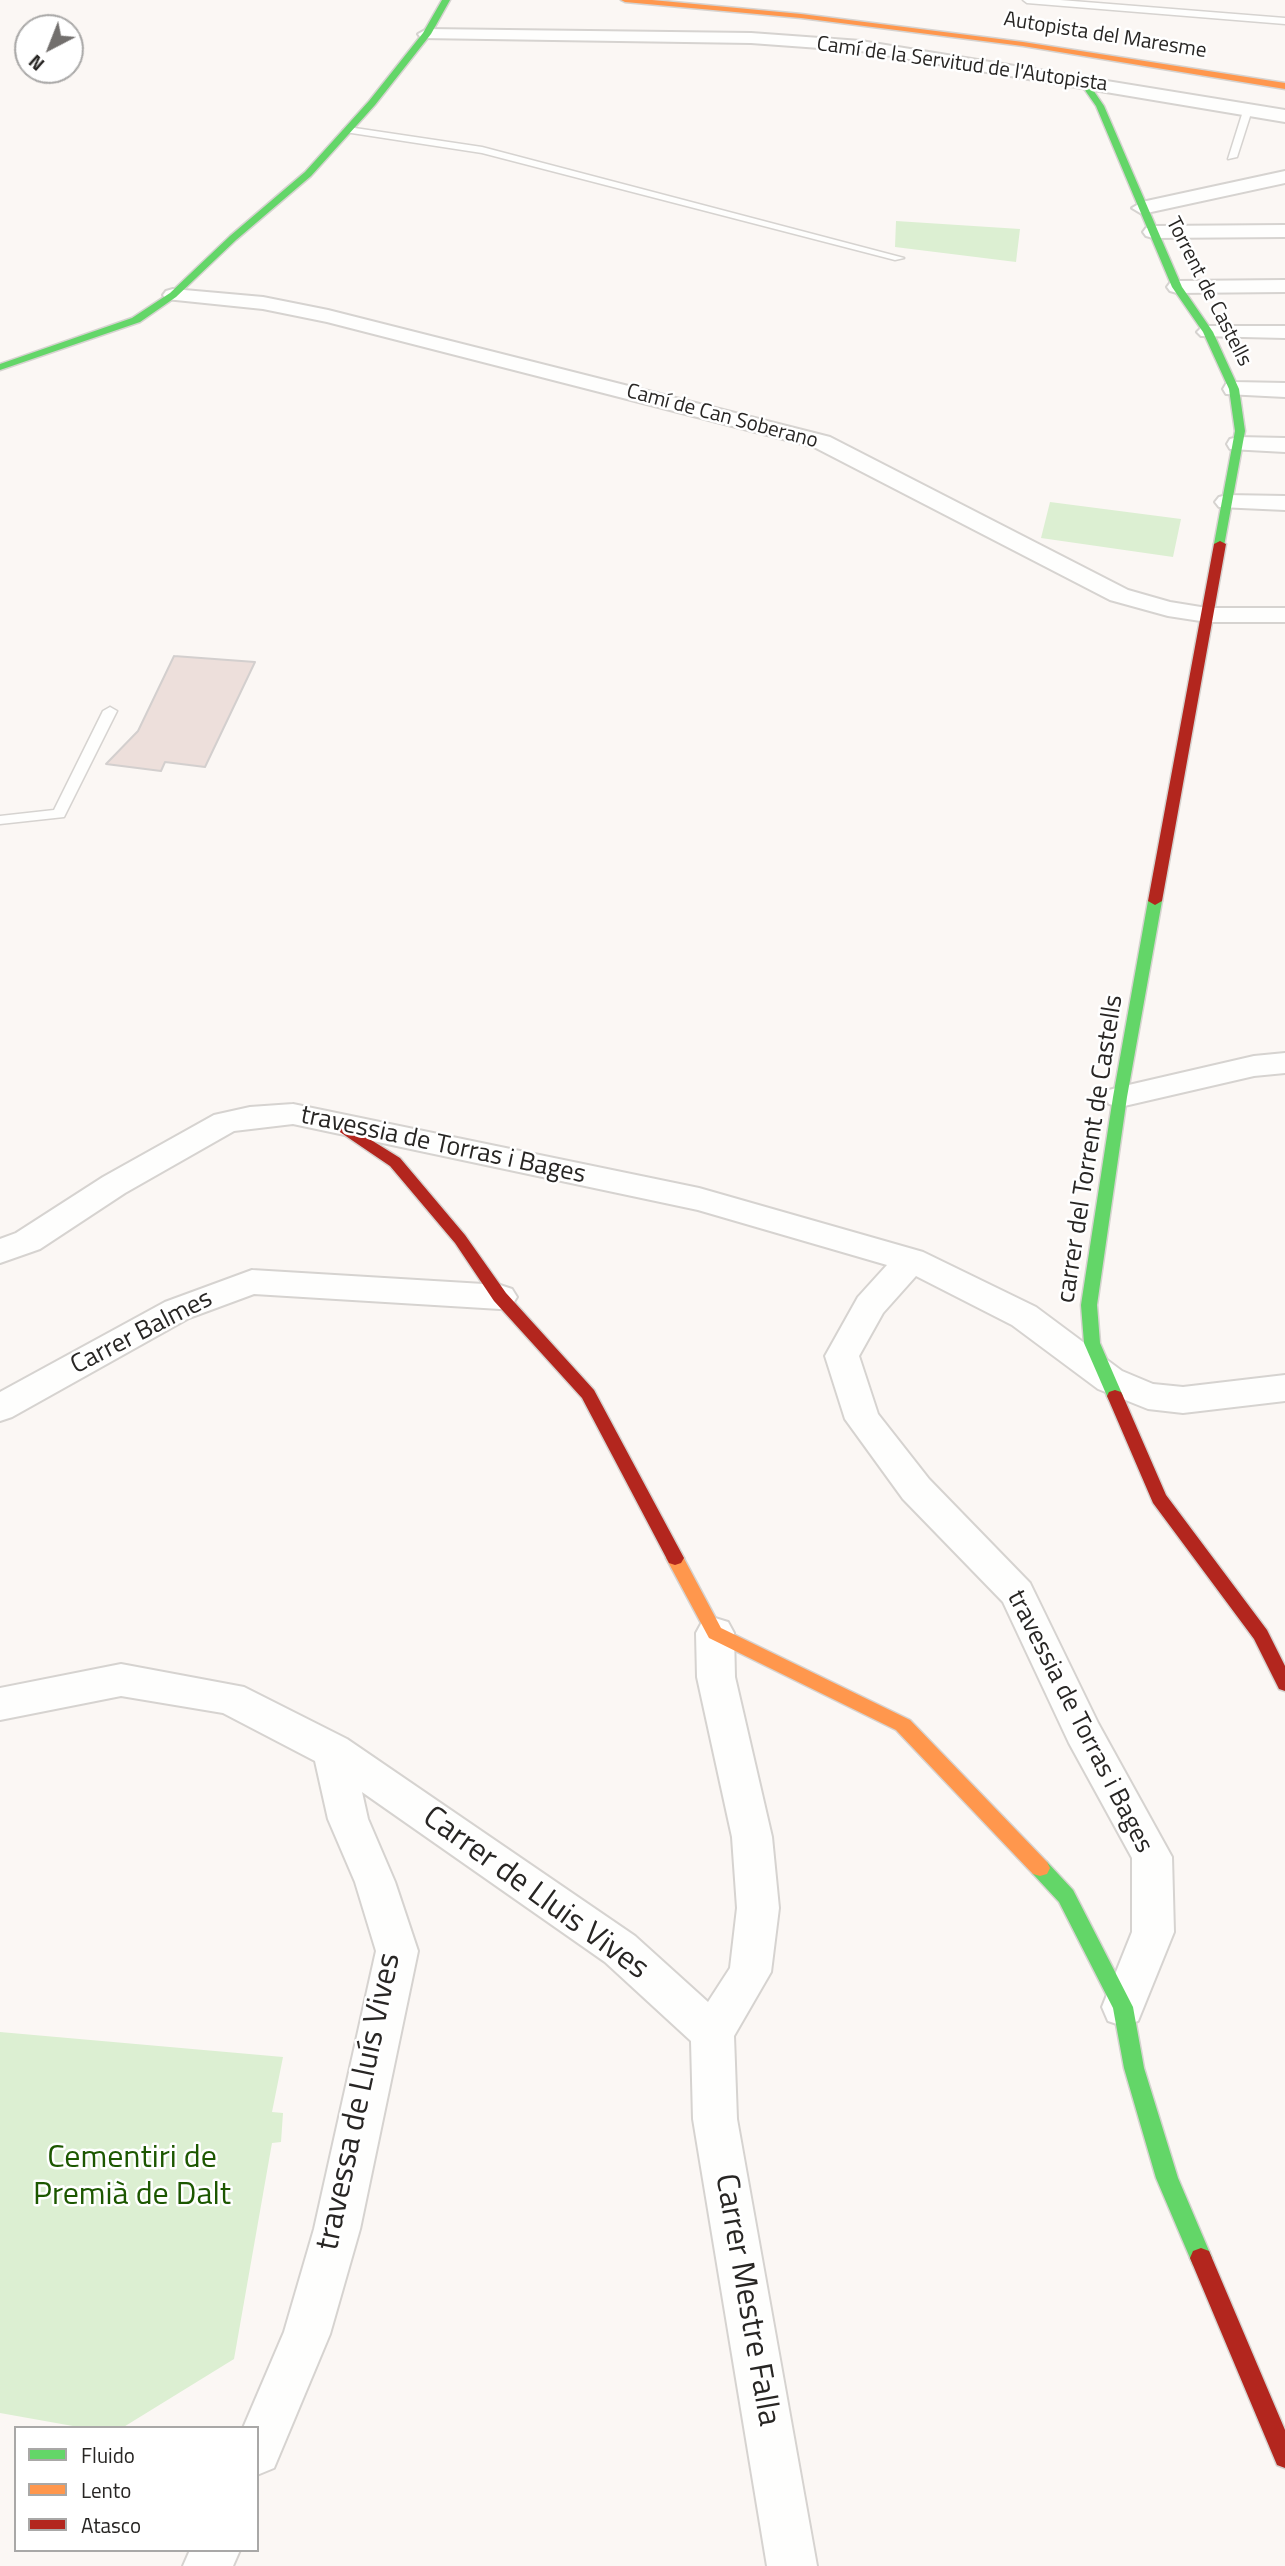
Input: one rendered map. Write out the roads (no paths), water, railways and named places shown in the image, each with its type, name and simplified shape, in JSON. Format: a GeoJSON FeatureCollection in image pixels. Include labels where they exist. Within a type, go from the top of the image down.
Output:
{"type":"FeatureCollection","features":[{"type":"Feature","properties":{"kind":"main road","name":"Autopista del Maresme"},"geometry":{"type":"LineString","coordinates":[[625,0],[801,16],[1023,44],[1285,86]]}},
{"type":"Feature","properties":{"kind":"main road"},"geometry":{"type":"LineString","coordinates":[[0,367],[136,320],[173,295],[233,238],[308,174],[428,34],[444,3]]}},
{"type":"Feature","properties":{"kind":"main road","name":"Torrent de Castells"},"geometry":{"type":"LineString","coordinates":[[1084,83],[1100,106],[1177,287],[1208,332],[1234,389],[1240,431],[1207,615]]}},
{"type":"Feature","properties":{"kind":"main road","name":"carrer del Torrent de Castells"},"geometry":{"type":"LineString","coordinates":[[1207,615],[1120,1097],[1088,1305],[1092,1343],[1159,1498],[1261,1635],[1285,1684]]}},
{"type":"Feature","properties":{"kind":"main road"},"geometry":{"type":"LineString","coordinates":[[339,1125],[395,1162],[460,1239],[500,1297],[588,1394],[715,1633],[903,1725],[1066,1896],[1122,2007],[1135,2068],[1167,2178],[1285,2457]]}},
{"type":"Feature","properties":{"kind":"street","name":"Camí de la Servitud de l'Autopista"},"geometry":{"type":"LineString","coordinates":[[428,34],[751,38],[862,46],[1285,116]]}},
{"type":"Feature","properties":{"kind":"street"},"geometry":{"type":"LineString","coordinates":[[1142,208],[1285,177]]}},
{"type":"Feature","properties":{"kind":"street"},"geometry":{"type":"LineString","coordinates":[[1153,232],[1285,231]]}},
{"type":"Feature","properties":{"kind":"street"},"geometry":{"type":"LineString","coordinates":[[1177,287],[1285,286]]}},
{"type":"Feature","properties":{"kind":"street","name":"Camí de Can Soberano"},"geometry":{"type":"LineString","coordinates":[[173,295],[263,303],[328,316],[822,442],[1119,595],[1168,609],[1207,615],[1285,615]]}},
{"type":"Feature","properties":{"kind":"street"},"geometry":{"type":"LineString","coordinates":[[1208,332],[1285,332]]}},
{"type":"Feature","properties":{"kind":"street"},"geometry":{"type":"LineString","coordinates":[[1234,389],[1285,390]]}},
{"type":"Feature","properties":{"kind":"street"},"geometry":{"type":"LineString","coordinates":[[1238,444],[1285,444]]}},
{"type":"Feature","properties":{"kind":"street"},"geometry":{"type":"LineString","coordinates":[[1227,502],[1285,503]]}},
{"type":"Feature","properties":{"kind":"street"},"geometry":{"type":"LineString","coordinates":[[1120,1097],[1254,1066],[1285,1063]]}},
{"type":"Feature","properties":{"kind":"street","name":"travessia de Torras i Bages"},"geometry":{"type":"LineString","coordinates":[[0,1252],[28,1241],[114,1185],[226,1122],[250,1117],[293,1114],[699,1199],[911,1260],[1024,1316],[1110,1380],[1148,1395],[1183,1400],[1285,1388]]}},
{"type":"Feature","properties":{"kind":"street","name":"travessia de Torras i Bages"},"geometry":{"type":"LineString","coordinates":[[911,1260],[870,1305],[842,1356],[862,1419],[916,1489],[1017,1593],[1083,1732],[1152,1857],[1153,1932],[1122,2007]]}},
{"type":"Feature","properties":{"kind":"street","name":"Carrer Balmes"},"geometry":{"type":"LineString","coordinates":[[0,1408],[177,1310],[252,1282],[500,1297]]}},
{"type":"Feature","properties":{"kind":"street"},"geometry":{"type":"LineString","coordinates":[[712,2033],[750,1972],[758,1908],[752,1838],[716,1677],[715,1633]]}},
{"type":"Feature","properties":{"kind":"street","name":"Carrer de Lluis Vives"},"geometry":{"type":"LineString","coordinates":[[0,1704],[121,1680],[230,1698],[333,1751],[620,1949],[712,2033]]}},
{"type":"Feature","properties":{"kind":"street","name":"travessa de Lluís Vives"},"geometry":{"type":"LineString","coordinates":[[259,2446],[307,2334],[337,2228],[397,1951],[375,1882],[348,1819],[333,1751]]}},
{"type":"Feature","properties":{"kind":"street","name":"Carrer Mestre Falla"},"geometry":{"type":"LineString","coordinates":[[712,2033],[715,2119],[792,2566]]}},
{"type":"Feature","properties":{"kind":"lane"},"geometry":{"type":"LineString","coordinates":[[1027,0],[1285,21]]}},
{"type":"Feature","properties":{"kind":"lane"},"geometry":{"type":"LineString","coordinates":[[1232,157],[1247,110]]}},
{"type":"Feature","properties":{"kind":"lane"},"geometry":{"type":"LineString","coordinates":[[348,130],[482,150],[899,258]]}},
{"type":"Feature","properties":{"kind":"lane"},"geometry":{"type":"LineString","coordinates":[[0,820],[59,814],[110,711]]}},
{"type":"Feature","properties":{"kind":"park label","name":"Cementiri de Premià de Dalt"},"geometry":{"type":"Point","coordinates":[132,2178]}}]}
